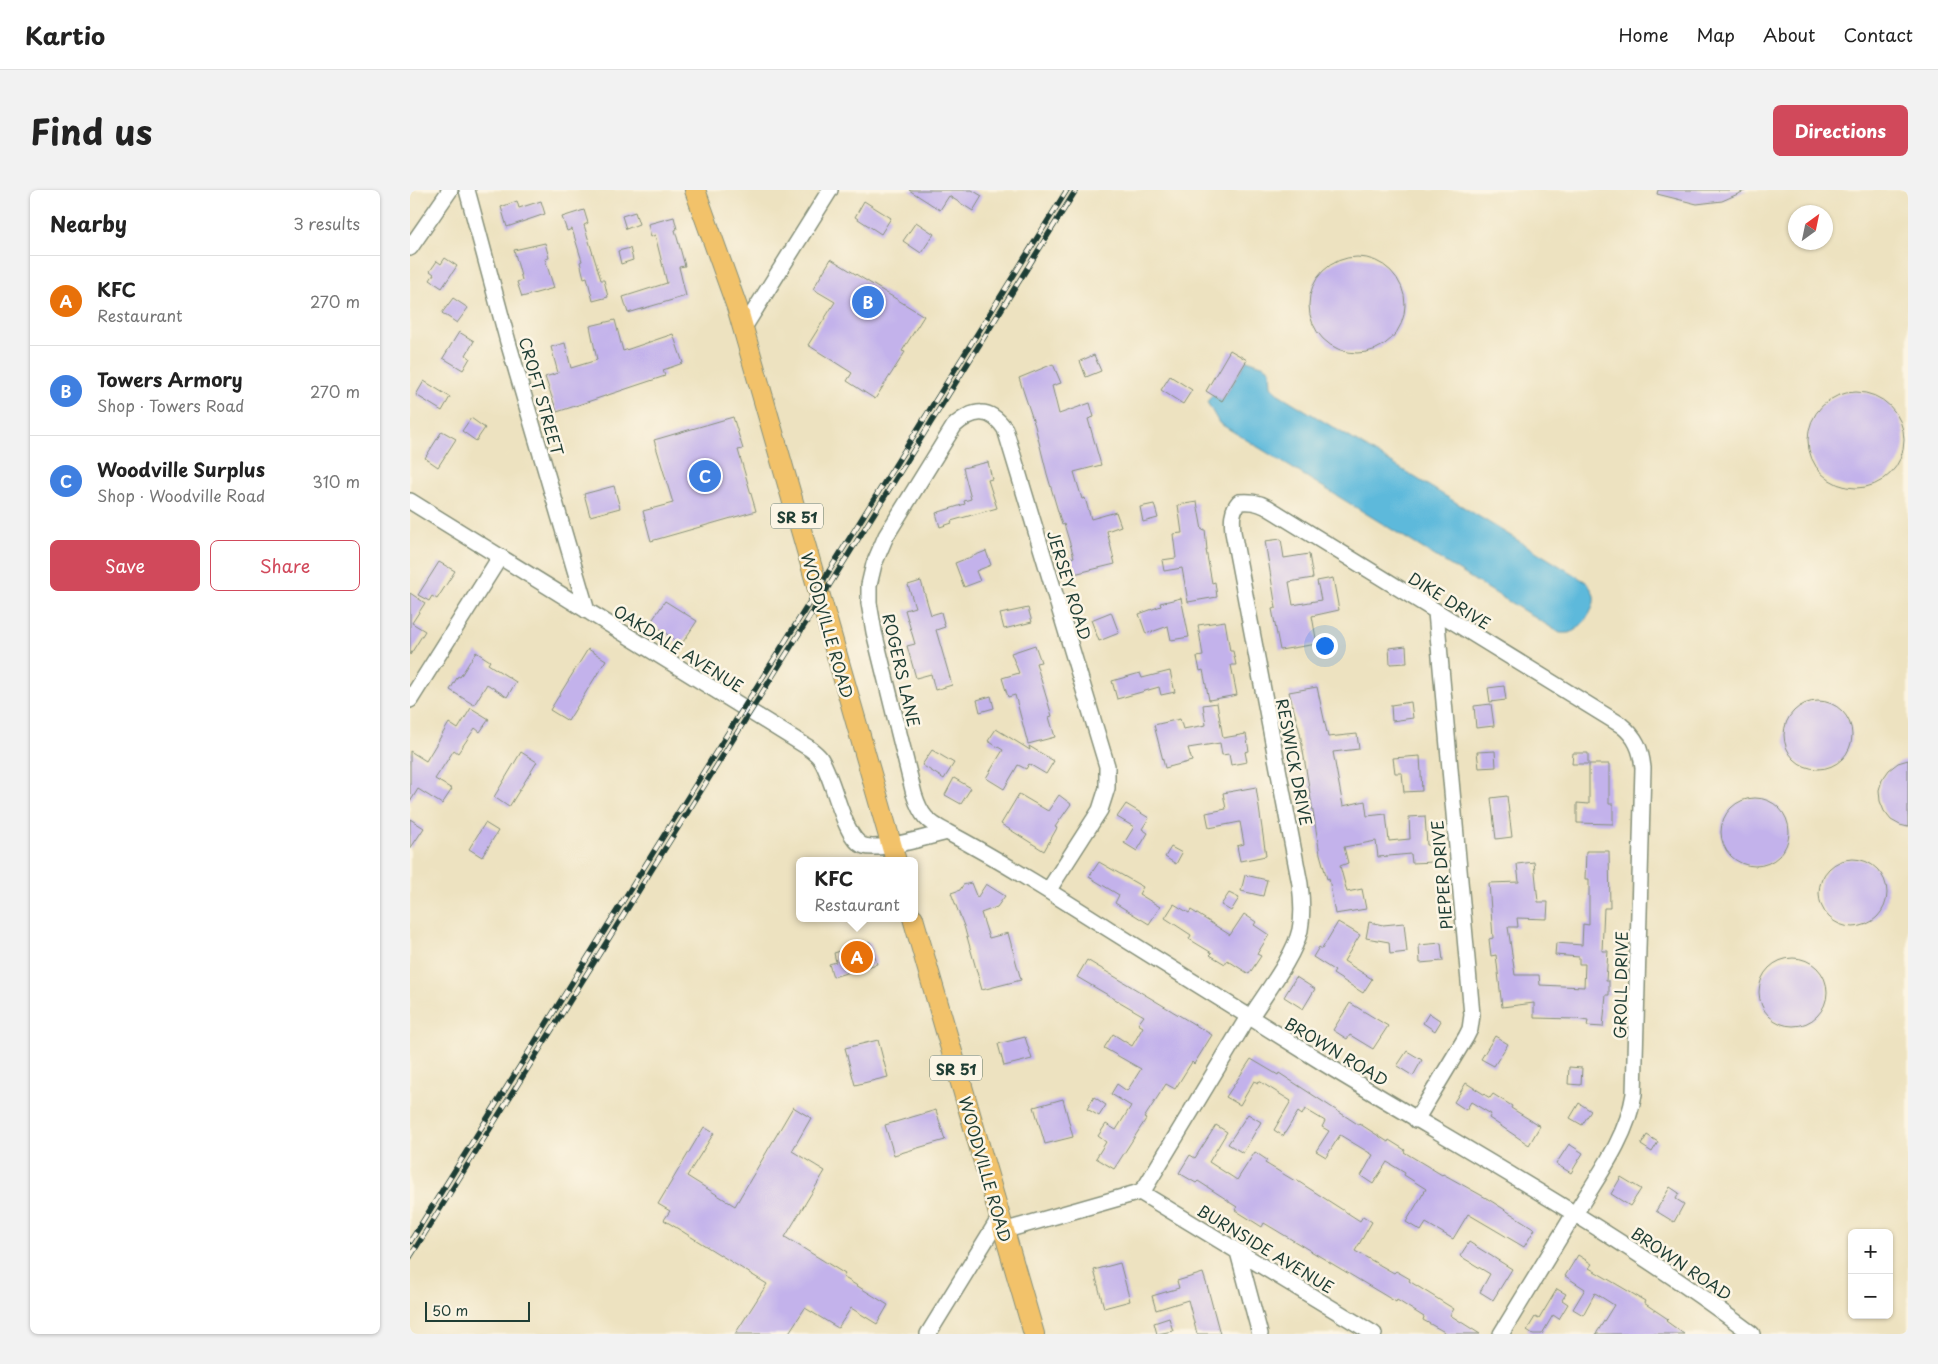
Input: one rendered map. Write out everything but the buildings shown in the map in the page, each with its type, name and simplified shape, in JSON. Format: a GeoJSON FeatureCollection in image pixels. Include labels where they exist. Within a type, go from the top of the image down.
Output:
{"type":"FeatureCollection","features":[{"type":"Feature","properties":{"kind":"main road","name":"WOODVILLE ROAD"},"geometry":{"type":"LineString","coordinates":[[695,190],[743,329],[894,853]]}},
{"type":"Feature","properties":{"kind":"main road","name":"WOODVILLE ROAD"},"geometry":{"type":"LineString","coordinates":[[914,922],[1034,1334]]}},
{"type":"Feature","properties":{"kind":"street"},"geometry":{"type":"LineString","coordinates":[[410,248],[450,190]]}},
{"type":"Feature","properties":{"kind":"street","name":"CROFT STREET"},"geometry":{"type":"LineString","coordinates":[[467,190],[508,342],[587,611]]}},
{"type":"Feature","properties":{"kind":"street"},"geometry":{"type":"LineString","coordinates":[[743,329],[830,190]]}},
{"type":"Feature","properties":{"kind":"street","name":"JERSEY ROAD"},"geometry":{"type":"LineString","coordinates":[[904,507],[954,426],[961,420],[986,412],[994,415],[1000,421],[1011,446],[1049,578],[1107,766],[1107,788],[1100,810],[1048,891]]}},
{"type":"Feature","properties":{"kind":"street","name":"OAKDALE AVENUE"},"geometry":{"type":"LineString","coordinates":[[410,501],[809,748],[820,757],[848,828],[857,842],[894,853]]}},
{"type":"Feature","properties":{"kind":"street","name":"DIKE DRIVE"},"geometry":{"type":"LineString","coordinates":[[1239,502],[1257,502],[1267,507],[1621,725],[1637,742]]}},
{"type":"Feature","properties":{"kind":"street","name":"RESWICK DRIVE"},"geometry":{"type":"LineString","coordinates":[[1140,1192],[1146,1186],[1295,944],[1300,925],[1302,904],[1300,884],[1233,532],[1232,515],[1234,508],[1239,502]]}},
{"type":"Feature","properties":{"kind":"street","name":"ROGERS LANE"},"geometry":{"type":"LineString","coordinates":[[904,507],[886,536],[874,564],[870,576],[869,603],[918,807],[924,817],[932,824],[947,832]]}},
{"type":"Feature","properties":{"kind":"street"},"geometry":{"type":"LineString","coordinates":[[410,700],[500,557]]}},
{"type":"Feature","properties":{"kind":"street","name":"PIEPER DRIVE"},"geometry":{"type":"LineString","coordinates":[[1416,1120],[1466,1037],[1470,1029],[1472,1015],[1436,612]]}},
{"type":"Feature","properties":{"kind":"street","name":"GROLL DRIVE"},"geometry":{"type":"LineString","coordinates":[[1501,1334],[1622,1135],[1632,1108],[1634,1094],[1643,768],[1637,742]]}},
{"type":"Feature","properties":{"kind":"street"},"geometry":{"type":"LineString","coordinates":[[894,853],[947,832]]}},
{"type":"Feature","properties":{"kind":"street","name":"BROWN ROAD"},"geometry":{"type":"LineString","coordinates":[[947,832],[1048,891],[1249,1018],[1574,1214],[1660,1268],[1752,1334]]}},
{"type":"Feature","properties":{"kind":"street"},"geometry":{"type":"LineString","coordinates":[[928,1334],[1001,1224],[1140,1192]]}},
{"type":"Feature","properties":{"kind":"street","name":"BURNSIDE AVENUE"},"geometry":{"type":"LineString","coordinates":[[1140,1192],[1374,1334]]}},
{"type":"Feature","properties":{"kind":"street"},"geometry":{"type":"LineString","coordinates":[[1238,1252],[1260,1334]]}},
{"type":"Feature","properties":{"kind":"water"},"geometry":{"type":"Polygon","coordinates":[[[1247,360],[1265,366],[1270,370],[1271,386],[1277,393],[1586,582],[1593,592],[1594,601],[1585,620],[1573,631],[1560,633],[1219,423],[1207,402],[1212,395],[1222,401],[1247,360]]]}},
{"type":"Feature","properties":{"kind":"railway"},"geometry":{"type":"LineString","coordinates":[[410,1242],[1067,190]]}},
{"type":"Feature","properties":{"kind":"railway"},"geometry":{"type":"LineString","coordinates":[[410,1257],[1076,190]]}},
{"type":"Feature","properties":{"kind":"place","name":"Towers Armory"},"geometry":{"type":"Point","coordinates":[868,302]}},
{"type":"Feature","properties":{"kind":"place","name":"Woodville Surplus"},"geometry":{"type":"Point","coordinates":[705,476]}},
{"type":"Feature","properties":{"kind":"place","name":"KFC"},"geometry":{"type":"Point","coordinates":[857,957]}}]}
